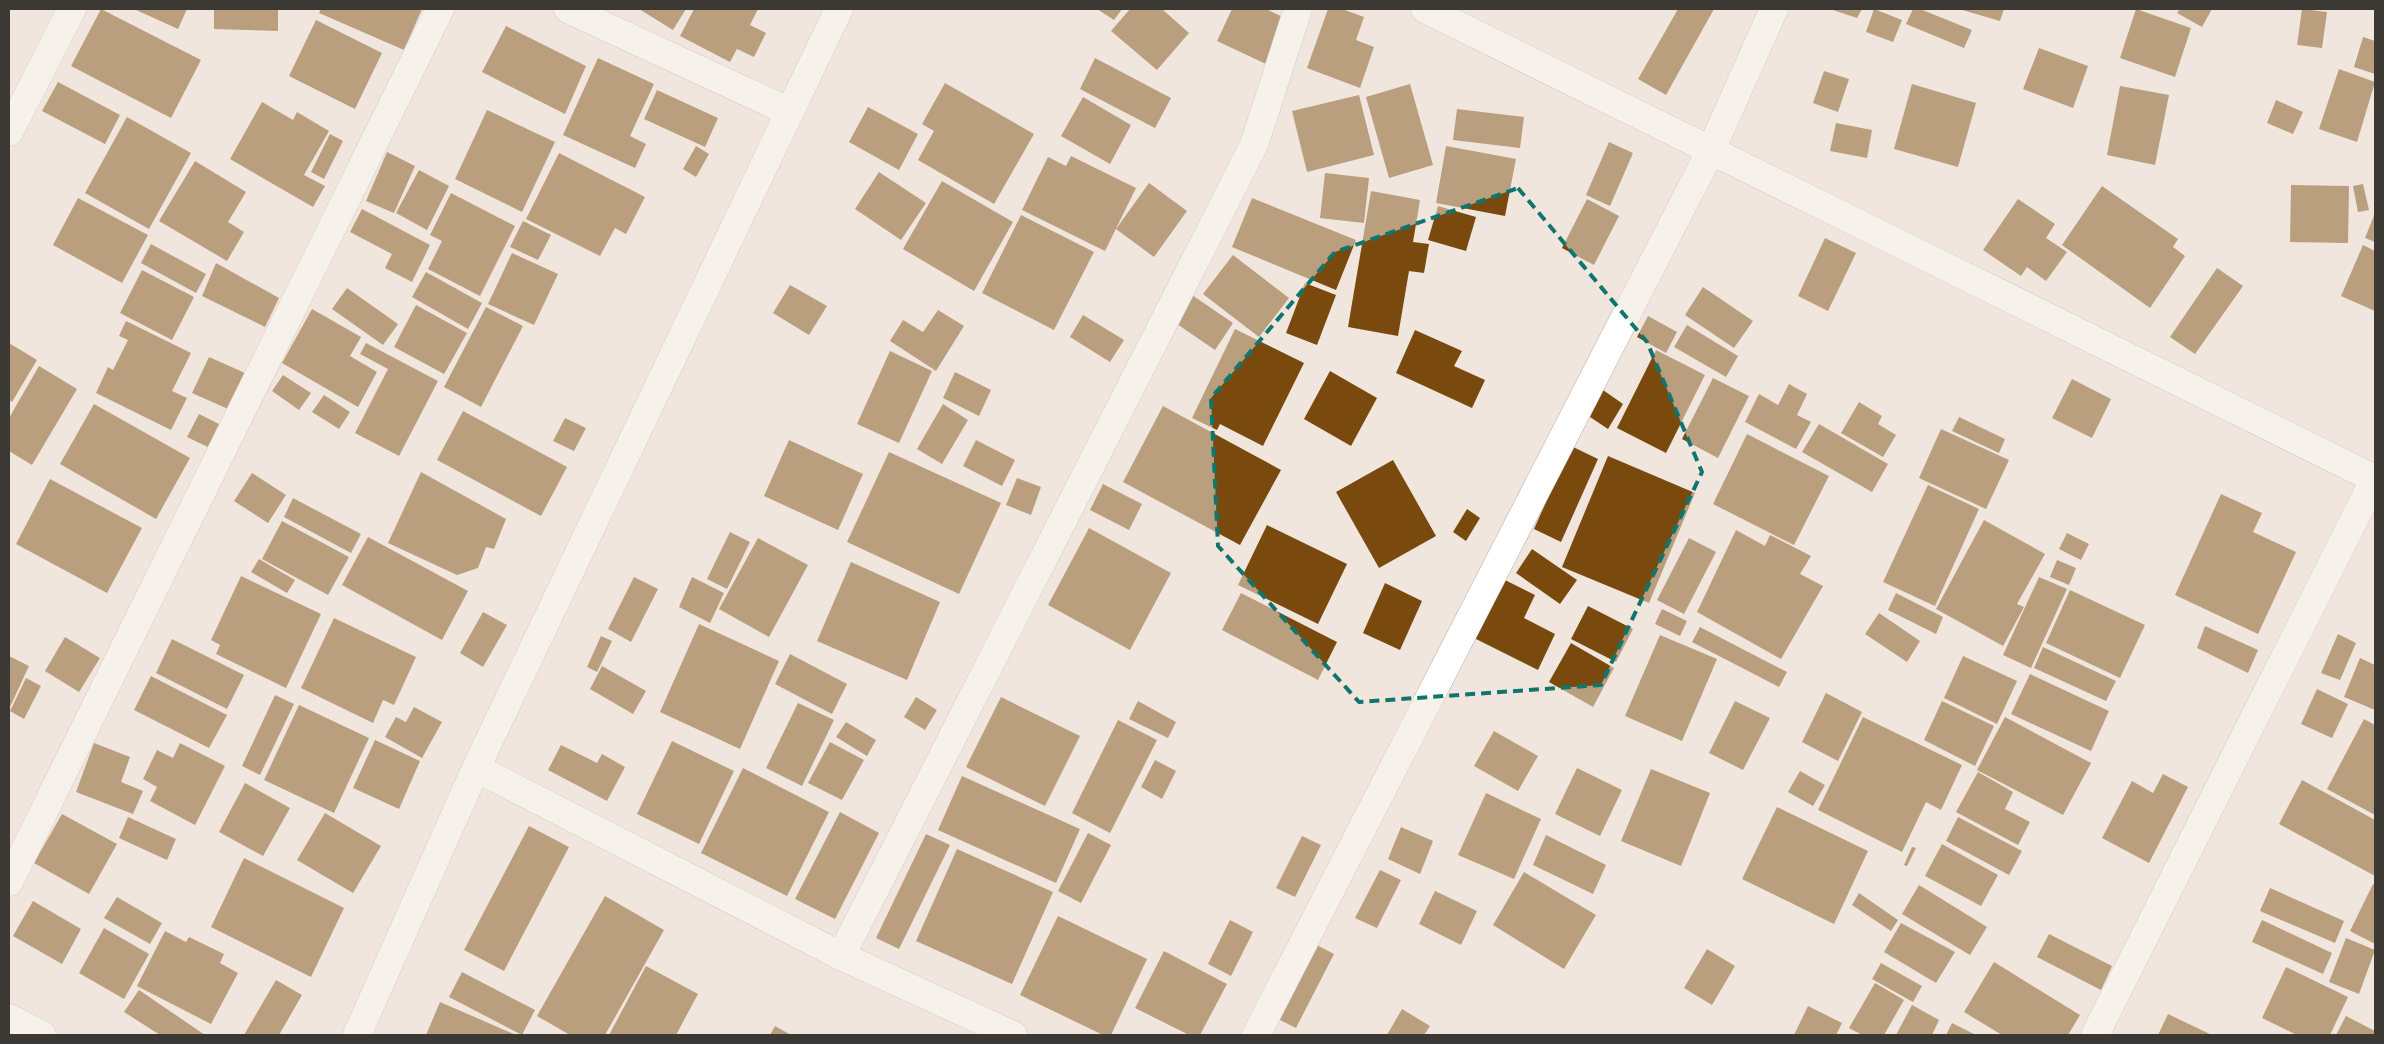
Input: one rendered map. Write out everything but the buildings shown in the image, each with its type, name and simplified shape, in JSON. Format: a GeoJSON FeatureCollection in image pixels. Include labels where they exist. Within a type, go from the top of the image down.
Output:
{"type":"FeatureCollection","features":[{"type":"Feature","properties":{"kind":"street"},"geometry":{"type":"LineString","coordinates":[[9,132],[72,9]]}},
{"type":"Feature","properties":{"kind":"street"},"geometry":{"type":"LineString","coordinates":[[9,882],[440,9]]}},
{"type":"Feature","properties":{"kind":"street"},"geometry":{"type":"LineString","coordinates":[[568,9],[790,112]]}},
{"type":"Feature","properties":{"kind":"street"},"geometry":{"type":"LineString","coordinates":[[357,1035],[476,768],[839,9]]}},
{"type":"Feature","properties":{"kind":"street"},"geometry":{"type":"LineString","coordinates":[[841,956],[1254,145],[1298,9]]}},
{"type":"Feature","properties":{"kind":"street"},"geometry":{"type":"LineString","coordinates":[[1425,9],[2375,478],[2095,1035]]}},
{"type":"Feature","properties":{"kind":"street"},"geometry":{"type":"LineString","coordinates":[[1256,1035],[1711,150],[1774,9]]}},
{"type":"Feature","properties":{"kind":"street"},"geometry":{"type":"LineString","coordinates":[[476,768],[841,956],[1013,1035]]}},
{"type":"Feature","properties":{"kind":"street"},"geometry":{"type":"LineString","coordinates":[[9,1018],[42,1035]]}},
{"type":"Feature","properties":{"kind":"highlighted area"},"geometry":{"type":"Polygon","coordinates":[[[1518,188],[1647,342],[1702,472],[1601,685],[1359,702],[1218,546],[1211,398],[1335,252],[1518,188]]]}}]}
